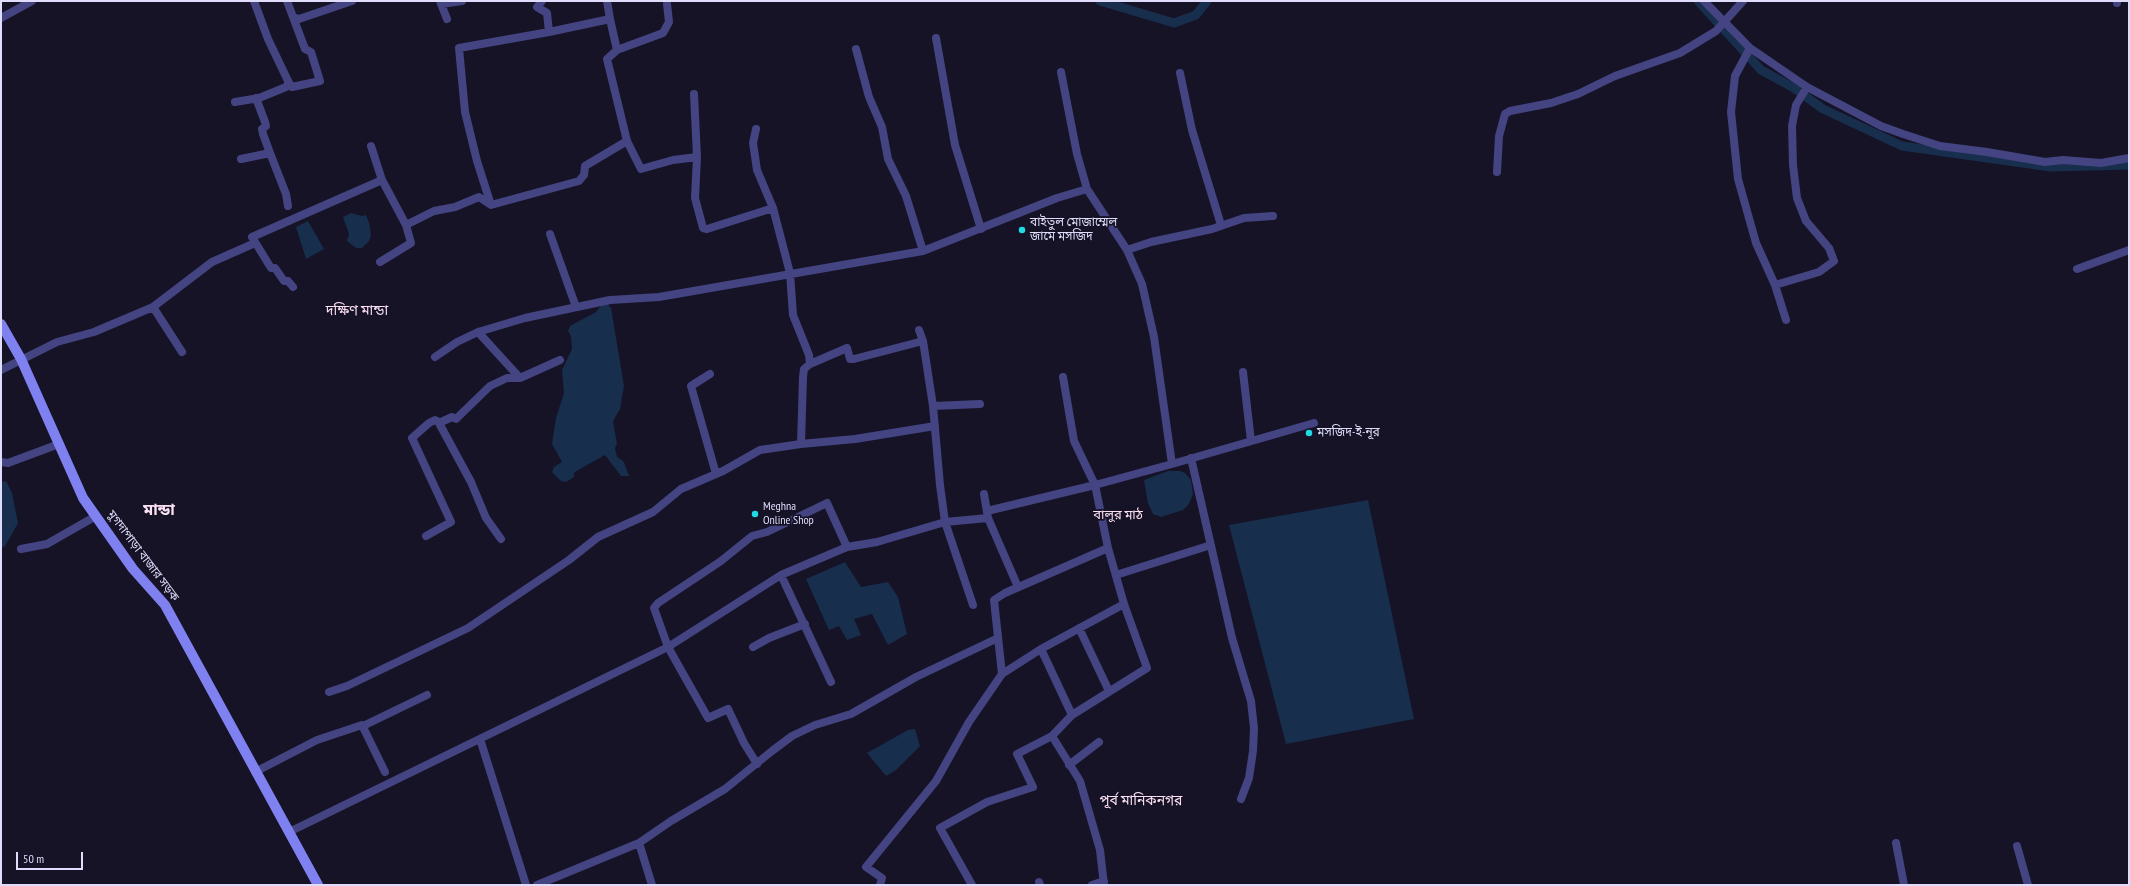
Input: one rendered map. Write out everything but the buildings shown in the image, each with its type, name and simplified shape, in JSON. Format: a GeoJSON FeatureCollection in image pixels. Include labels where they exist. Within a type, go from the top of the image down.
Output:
{"type":"FeatureCollection","features":[{"type":"Feature","properties":{"kind":"street"},"geometry":{"type":"LineString","coordinates":[[1,18],[32,1]]}},
{"type":"Feature","properties":{"kind":"street"},"geometry":{"type":"LineString","coordinates":[[254,1],[268,39],[292,87],[320,81],[311,52],[305,49],[287,1]]}},
{"type":"Feature","properties":{"kind":"street"},"geometry":{"type":"LineString","coordinates":[[293,17],[299,19],[352,1]]}},
{"type":"Feature","properties":{"kind":"street"},"geometry":{"type":"LineString","coordinates":[[447,20],[440,2],[462,1]]}},
{"type":"Feature","properties":{"kind":"street"},"geometry":{"type":"LineString","coordinates":[[542,1],[537,8],[547,13],[549,32]]}},
{"type":"Feature","properties":{"kind":"street"},"geometry":{"type":"LineString","coordinates":[[607,1],[617,50]]}},
{"type":"Feature","properties":{"kind":"street"},"geometry":{"type":"LineString","coordinates":[[1704,1],[1721,27],[1748,50],[1806,88],[1881,126],[1940,146],[2045,162],[2063,160],[2101,163],[2129,158]]}},
{"type":"Feature","properties":{"kind":"street"},"geometry":{"type":"LineString","coordinates":[[1497,172],[1499,136],[1505,114],[1510,111],[1551,103],[1578,94],[1616,76],[1680,53],[1721,27],[1743,1]]}},
{"type":"Feature","properties":{"kind":"street"},"geometry":{"type":"LineString","coordinates":[[667,4],[669,22],[663,33],[617,50],[607,59],[607,63],[627,141],[641,169],[673,160],[697,157]]}},
{"type":"Feature","properties":{"kind":"street"},"geometry":{"type":"LineString","coordinates":[[491,205],[477,161],[465,112],[459,48],[549,32],[610,19]]}},
{"type":"Feature","properties":{"kind":"street"},"geometry":{"type":"LineString","coordinates":[[936,38],[955,145],[981,229]]}},
{"type":"Feature","properties":{"kind":"street"},"geometry":{"type":"LineString","coordinates":[[856,49],[869,97],[882,127],[888,158],[906,196],[923,251]]}},
{"type":"Feature","properties":{"kind":"street"},"geometry":{"type":"LineString","coordinates":[[1748,50],[1742,59],[1735,76],[1731,112],[1738,179],[1756,243],[1775,285],[1786,320]]}},
{"type":"Feature","properties":{"kind":"street"},"geometry":{"type":"LineString","coordinates":[[1061,72],[1077,154],[1087,189],[1127,250],[1142,284],[1154,337],[1172,464]]}},
{"type":"Feature","properties":{"kind":"street"},"geometry":{"type":"LineString","coordinates":[[1180,73],[1192,130],[1221,225]]}},
{"type":"Feature","properties":{"kind":"street"},"geometry":{"type":"LineString","coordinates":[[235,102],[256,98],[286,87],[289,83]]}},
{"type":"Feature","properties":{"kind":"street"},"geometry":{"type":"LineString","coordinates":[[1775,285],[1819,272],[1834,261],[1829,248],[1806,221],[1797,198],[1793,165],[1792,126],[1796,105],[1806,88]]}},
{"type":"Feature","properties":{"kind":"street"},"geometry":{"type":"LineString","coordinates":[[694,94],[697,157],[695,179],[696,198],[703,228],[707,229],[773,208]]}},
{"type":"Feature","properties":{"kind":"street"},"geometry":{"type":"LineString","coordinates":[[256,98],[266,126],[262,129],[263,134],[286,194],[288,206]]}},
{"type":"Feature","properties":{"kind":"street"},"geometry":{"type":"LineString","coordinates":[[756,129],[753,143],[757,170],[773,208],[790,273],[793,316],[809,355],[810,364]]}},
{"type":"Feature","properties":{"kind":"street"},"geometry":{"type":"LineString","coordinates":[[406,225],[434,211],[455,207],[479,197],[491,205],[579,181],[584,175],[585,166],[627,141]]}},
{"type":"Feature","properties":{"kind":"street"},"geometry":{"type":"LineString","coordinates":[[371,146],[382,180],[406,225],[411,243],[380,262]]}},
{"type":"Feature","properties":{"kind":"street"},"geometry":{"type":"LineString","coordinates":[[241,159],[270,153]]}},
{"type":"Feature","properties":{"kind":"street"},"geometry":{"type":"LineString","coordinates":[[293,287],[288,281],[284,281],[275,268],[270,268],[252,237],[270,228],[299,218],[382,180]]}},
{"type":"Feature","properties":{"kind":"street"},"geometry":{"type":"LineString","coordinates":[[435,357],[456,342],[478,332],[576,307],[610,300],[659,296],[923,251],[1057,198],[1087,189]]}},
{"type":"Feature","properties":{"kind":"street"},"geometry":{"type":"LineString","coordinates":[[1127,250],[1151,242],[1212,229],[1244,218],[1273,216]]}},
{"type":"Feature","properties":{"kind":"street"},"geometry":{"type":"LineString","coordinates":[[550,234],[576,307]]}},
{"type":"Feature","properties":{"kind":"street"},"geometry":{"type":"LineString","coordinates":[[1,370],[57,342],[94,332],[153,307],[212,262],[255,243]]}},
{"type":"Feature","properties":{"kind":"street"},"geometry":{"type":"LineString","coordinates":[[2077,268],[2129,250]]}},
{"type":"Feature","properties":{"kind":"street"},"geometry":{"type":"LineString","coordinates":[[153,307],[182,352]]}},
{"type":"Feature","properties":{"kind":"street","name":"মুগদাপাড়া বাজার সড়ক"},"geometry":{"type":"LineString","coordinates":[[1,324],[21,359],[83,498],[133,569],[165,605],[318,885]]}},
{"type":"Feature","properties":{"kind":"street"},"geometry":{"type":"LineString","coordinates":[[919,330],[923,341],[933,406],[945,522],[973,605]]}},
{"type":"Feature","properties":{"kind":"street"},"geometry":{"type":"LineString","coordinates":[[478,332],[520,378]]}},
{"type":"Feature","properties":{"kind":"street"},"geometry":{"type":"LineString","coordinates":[[801,444],[804,369],[810,364],[847,348],[850,359],[854,359],[923,341]]}},
{"type":"Feature","properties":{"kind":"street"},"geometry":{"type":"LineString","coordinates":[[426,536],[451,522],[412,438],[429,423],[435,420],[440,422],[452,417],[456,418],[490,386],[507,378],[520,378],[560,360]]}},
{"type":"Feature","properties":{"kind":"street"},"geometry":{"type":"LineString","coordinates":[[1242,372],[1250,441]]}},
{"type":"Feature","properties":{"kind":"street"},"geometry":{"type":"LineString","coordinates":[[710,374],[691,386],[716,474]]}},
{"type":"Feature","properties":{"kind":"street"},"geometry":{"type":"LineString","coordinates":[[972,885],[940,828],[987,802],[1033,786],[1017,754],[1052,736],[1072,715],[1147,668],[1124,604],[1108,548],[1095,485],[1074,441],[1063,377]]}},
{"type":"Feature","properties":{"kind":"street"},"geometry":{"type":"LineString","coordinates":[[933,406],[980,404]]}},
{"type":"Feature","properties":{"kind":"street"},"geometry":{"type":"LineString","coordinates":[[440,422],[471,482],[486,518],[501,539]]}},
{"type":"Feature","properties":{"kind":"street"},"geometry":{"type":"LineString","coordinates":[[289,832],[668,646],[782,575],[847,547],[877,542],[945,522],[987,515],[1314,423]]}},
{"type":"Feature","properties":{"kind":"street"},"geometry":{"type":"LineString","coordinates":[[329,692],[347,686],[468,628],[569,560],[598,536],[653,512],[681,490],[716,474],[760,450],[801,444],[855,439],[934,426]]}},
{"type":"Feature","properties":{"kind":"street"},"geometry":{"type":"LineString","coordinates":[[1,462],[8,463],[59,444]]}},
{"type":"Feature","properties":{"kind":"street"},"geometry":{"type":"LineString","coordinates":[[1191,458],[1232,638],[1251,700],[1254,728],[1249,778],[1241,799]]}},
{"type":"Feature","properties":{"kind":"street"},"geometry":{"type":"LineString","coordinates":[[984,494],[987,515],[1018,587]]}},
{"type":"Feature","properties":{"kind":"street"},"geometry":{"type":"LineString","coordinates":[[757,764],[744,743],[728,708],[708,718],[668,646],[654,608],[658,603],[721,561],[752,536],[767,532],[827,503],[847,547]]}},
{"type":"Feature","properties":{"kind":"street"},"geometry":{"type":"LineString","coordinates":[[21,549],[47,544],[96,516]]}},
{"type":"Feature","properties":{"kind":"street"},"geometry":{"type":"LineString","coordinates":[[1116,576],[1211,545]]}},
{"type":"Feature","properties":{"kind":"street"},"geometry":{"type":"LineString","coordinates":[[1002,674],[994,600],[1018,587],[1108,548]]}},
{"type":"Feature","properties":{"kind":"street"},"geometry":{"type":"LineString","coordinates":[[782,575],[831,682]]}},
{"type":"Feature","properties":{"kind":"street"},"geometry":{"type":"LineString","coordinates":[[880,885],[882,878],[866,867],[936,781],[969,722],[1002,674],[1041,649],[1124,604]]}},
{"type":"Feature","properties":{"kind":"street"},"geometry":{"type":"LineString","coordinates":[[753,647],[769,638],[805,624]]}},
{"type":"Feature","properties":{"kind":"street"},"geometry":{"type":"LineString","coordinates":[[1079,628],[1109,691]]}},
{"type":"Feature","properties":{"kind":"street"},"geometry":{"type":"LineString","coordinates":[[537,885],[639,843],[671,821],[726,789],[792,736],[815,725],[851,714],[916,677],[998,638]]}},
{"type":"Feature","properties":{"kind":"street"},"geometry":{"type":"LineString","coordinates":[[1041,649],[1072,715]]}},
{"type":"Feature","properties":{"kind":"street"},"geometry":{"type":"LineString","coordinates":[[255,772],[317,740],[362,725],[363,726],[427,695]]}},
{"type":"Feature","properties":{"kind":"street"},"geometry":{"type":"LineString","coordinates":[[363,726],[385,772]]}},
{"type":"Feature","properties":{"kind":"street"},"geometry":{"type":"LineString","coordinates":[[1052,736],[1080,781],[1094,824],[1100,850],[1104,883],[1092,885]]}},
{"type":"Feature","properties":{"kind":"street"},"geometry":{"type":"LineString","coordinates":[[480,739],[526,885]]}},
{"type":"Feature","properties":{"kind":"street"},"geometry":{"type":"LineString","coordinates":[[1069,765],[1099,742]]}},
{"type":"Feature","properties":{"kind":"street"},"geometry":{"type":"LineString","coordinates":[[639,843],[652,885]]}},
{"type":"Feature","properties":{"kind":"street"},"geometry":{"type":"LineString","coordinates":[[1896,843],[1904,885]]}},
{"type":"Feature","properties":{"kind":"street"},"geometry":{"type":"LineString","coordinates":[[2017,846],[2028,885]]}},
{"type":"Feature","properties":{"kind":"water"},"geometry":{"type":"Polygon","coordinates":[[[351,213],[362,216],[366,215],[369,223],[371,235],[369,241],[362,248],[356,248],[347,241],[349,234],[343,217],[351,213]]]}},
{"type":"Feature","properties":{"kind":"water"},"geometry":{"type":"Polygon","coordinates":[[[308,221],[324,249],[306,259],[296,227],[308,221]]]}},
{"type":"Feature","properties":{"kind":"water"},"geometry":{"type":"Polygon","coordinates":[[[607,303],[611,308],[624,386],[620,409],[613,421],[617,444],[615,448],[617,457],[624,462],[629,476],[621,476],[605,455],[578,470],[574,473],[574,477],[566,482],[561,481],[552,472],[554,467],[562,462],[552,444],[556,418],[564,393],[562,370],[572,349],[571,336],[568,331],[570,326],[596,312],[601,305],[607,303]]]}},
{"type":"Feature","properties":{"kind":"water"},"geometry":{"type":"Polygon","coordinates":[[[1168,471],[1180,471],[1185,473],[1191,480],[1193,494],[1189,504],[1183,510],[1161,517],[1153,514],[1148,503],[1144,480],[1168,471]]]}},
{"type":"Feature","properties":{"kind":"water"},"geometry":{"type":"Polygon","coordinates":[[[6,481],[12,493],[18,523],[5,546],[1,548],[1,482],[6,481]]]}},
{"type":"Feature","properties":{"kind":"water"},"geometry":{"type":"Polygon","coordinates":[[[1368,500],[1414,719],[1286,744],[1229,525],[1368,500]]]}},
{"type":"Feature","properties":{"kind":"water"},"geometry":{"type":"Polygon","coordinates":[[[845,562],[861,587],[888,582],[898,597],[907,634],[888,645],[872,614],[854,619],[861,635],[847,640],[839,626],[829,630],[806,579],[845,562]]]}},
{"type":"Feature","properties":{"kind":"water"},"geometry":{"type":"Polygon","coordinates":[[[915,729],[920,746],[896,770],[886,776],[867,753],[908,730],[915,729]]]}},
{"type":"Feature","properties":{"kind":"waterway"},"geometry":{"type":"LineString","coordinates":[[1100,1],[1174,23],[1196,15],[1207,1]]}},
{"type":"Feature","properties":{"kind":"waterway"},"geometry":{"type":"LineString","coordinates":[[1698,1],[1761,70],[1794,88],[1823,109],[1902,146],[2051,167],[2129,165]]}},
{"type":"Feature","properties":{"kind":"place","name":"বাইতুল মোজাম্মেল জামে মসজিদ"},"geometry":{"type":"Point","coordinates":[1022,230]}},
{"type":"Feature","properties":{"kind":"place","name":"মসজিদ-ই-নূর"},"geometry":{"type":"Point","coordinates":[1309,433]}},
{"type":"Feature","properties":{"kind":"place","name":"Meghna Online Shop"},"geometry":{"type":"Point","coordinates":[755,514]}},
{"type":"Feature","properties":{"kind":"district","name":"দক্ষিণ মান্ডা"},"geometry":{"type":"Point","coordinates":[357,311]}},
{"type":"Feature","properties":{"kind":"district","name":"মান্ডা"},"geometry":{"type":"Point","coordinates":[159,510]}},
{"type":"Feature","properties":{"kind":"district","name":"বালুর মাঠ"},"geometry":{"type":"Point","coordinates":[1118,515]}},
{"type":"Feature","properties":{"kind":"district","name":"পূর্ব মানিকনগর"},"geometry":{"type":"Point","coordinates":[1141,801]}}]}
